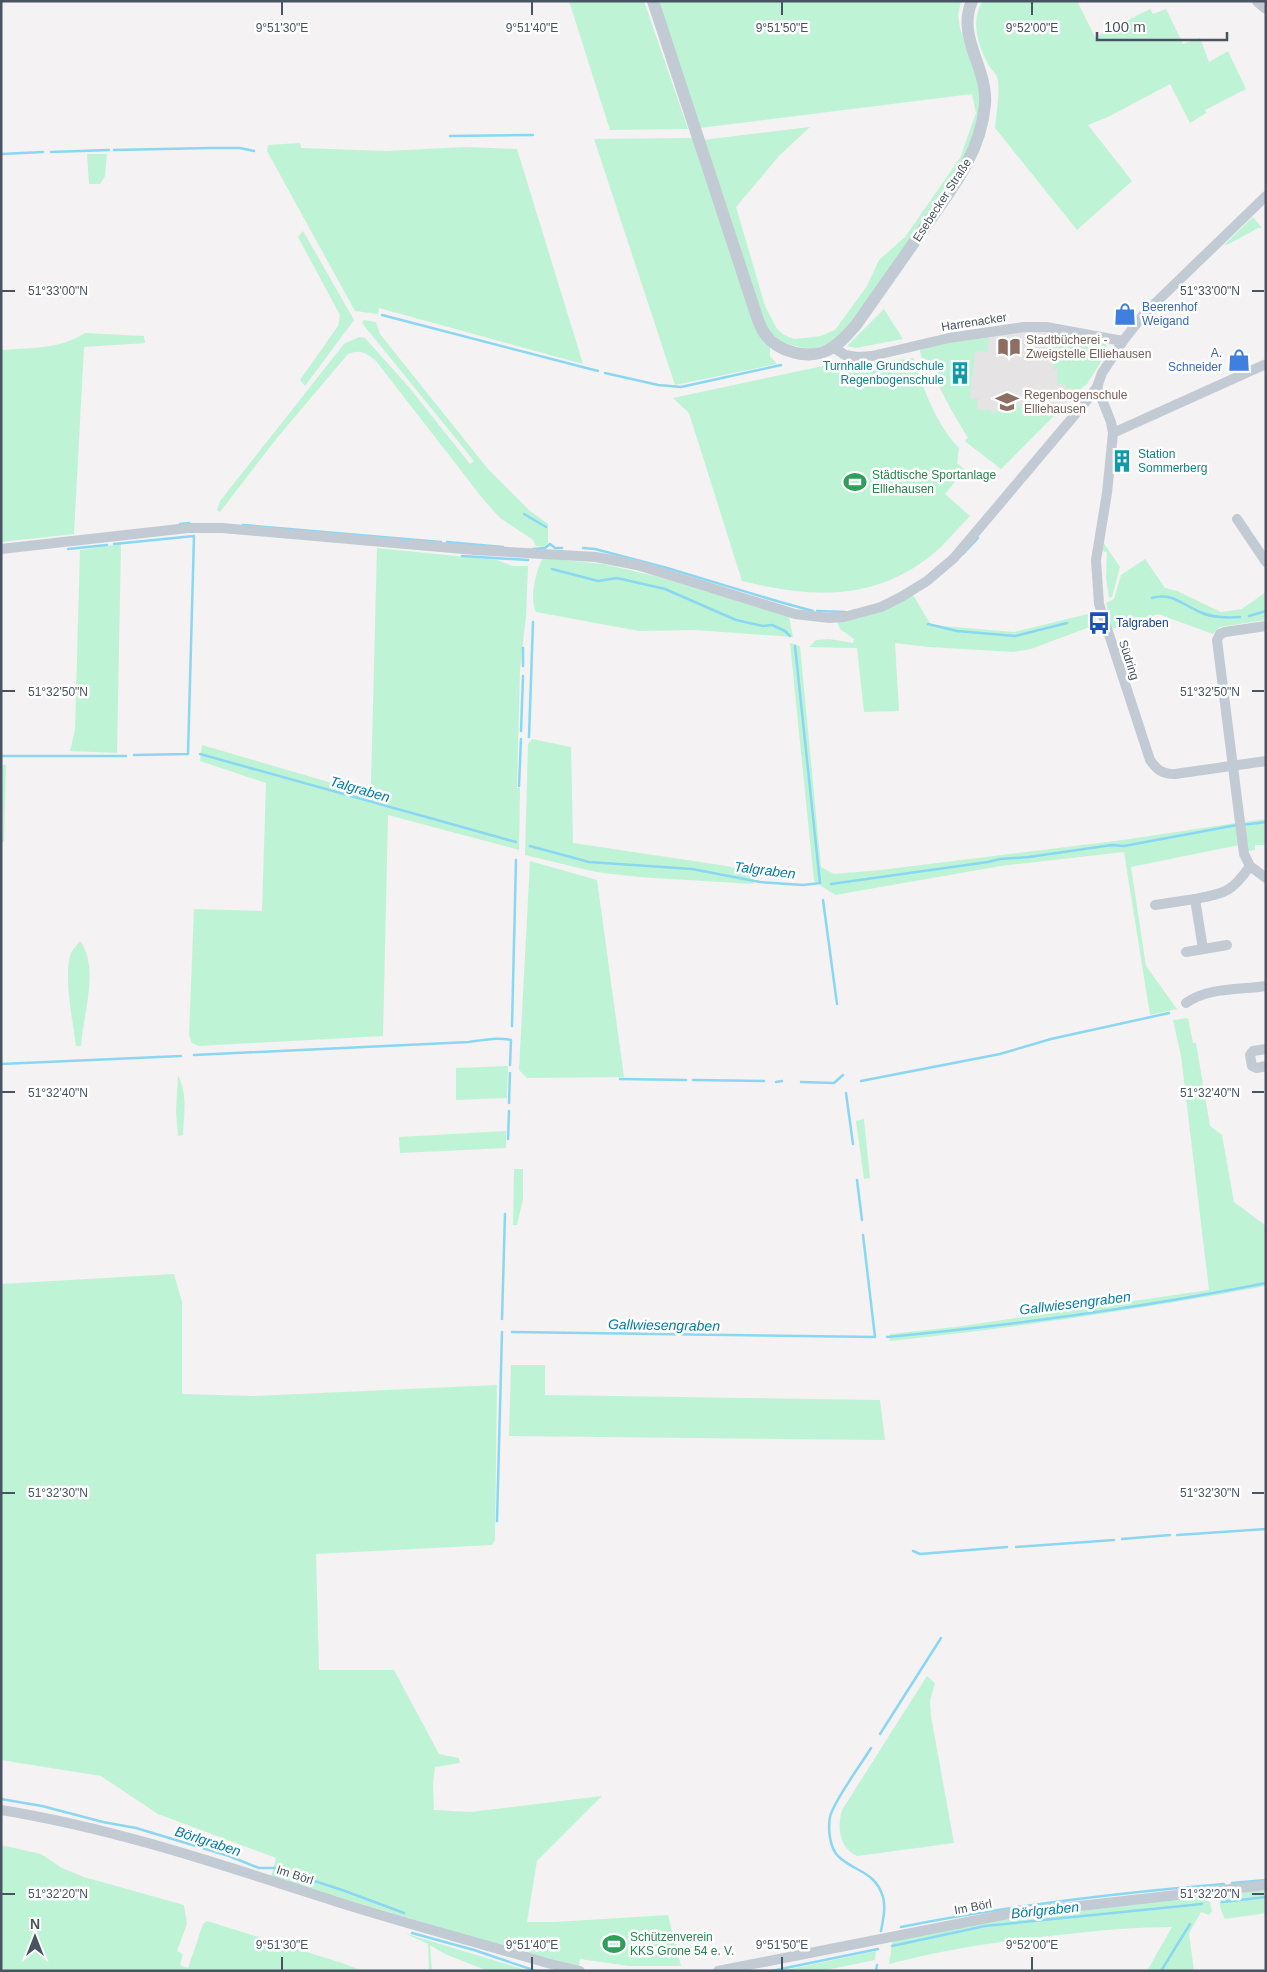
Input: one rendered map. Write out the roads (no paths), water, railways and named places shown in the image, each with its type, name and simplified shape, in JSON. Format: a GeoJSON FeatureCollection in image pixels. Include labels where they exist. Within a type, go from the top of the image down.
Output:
{"type":"FeatureCollection","features":[{"type":"Feature","properties":{"kind":"street"},"geometry":{"type":"LineString","coordinates":[[653,1],[758,320],[765,335],[773,342],[798,354],[818,354],[833,347]]}},
{"type":"Feature","properties":{"kind":"street","name":"Esebecker Straße"},"geometry":{"type":"LineString","coordinates":[[833,347],[845,338],[856,324],[960,178],[974,148],[983,119],[985,98],[983,79],[968,34],[967,16],[972,1]]}},
{"type":"Feature","properties":{"kind":"street"},"geometry":{"type":"LineString","coordinates":[[1258,1],[1266,8]]}},
{"type":"Feature","properties":{"kind":"street"},"geometry":{"type":"LineString","coordinates":[[1,549],[188,528],[222,528],[475,550],[596,557],[637,565],[795,614],[830,618],[858,614],[881,607],[912,592],[954,558],[1097,387],[1102,373],[1123,341],[1155,302],[1266,196]]}},
{"type":"Feature","properties":{"kind":"street","name":"Harrenacker"},"geometry":{"type":"LineString","coordinates":[[833,347],[845,355],[857,357],[872,356],[949,338],[1024,327],[1046,327],[1123,341]]}},
{"type":"Feature","properties":{"kind":"street"},"geometry":{"type":"LineString","coordinates":[[1113,434],[1266,364]]}},
{"type":"Feature","properties":{"kind":"street","name":"Südring"},"geometry":{"type":"LineString","coordinates":[[1097,387],[1113,434],[1107,493],[1096,560],[1099,604],[1150,760],[1157,769],[1165,774],[1266,761]]}},
{"type":"Feature","properties":{"kind":"street"},"geometry":{"type":"LineString","coordinates":[[1237,519],[1266,562]]}},
{"type":"Feature","properties":{"kind":"street"},"geometry":{"type":"LineString","coordinates":[[1266,626],[1225,632],[1220,634],[1217,640],[1244,854],[1250,866],[1266,878]]}},
{"type":"Feature","properties":{"kind":"street"},"geometry":{"type":"LineString","coordinates":[[1154,905],[1217,895],[1238,883],[1250,866]]}},
{"type":"Feature","properties":{"kind":"street"},"geometry":{"type":"LineString","coordinates":[[1195,899],[1203,949]]}},
{"type":"Feature","properties":{"kind":"street"},"geometry":{"type":"LineString","coordinates":[[1186,952],[1227,946]]}},
{"type":"Feature","properties":{"kind":"street"},"geometry":{"type":"LineString","coordinates":[[1186,1003],[1197,996],[1209,992],[1266,986]]}},
{"type":"Feature","properties":{"kind":"street"},"geometry":{"type":"LineString","coordinates":[[1266,1049],[1253,1050],[1250,1055],[1252,1066],[1257,1068],[1266,1066]]}},
{"type":"Feature","properties":{"kind":"street","name":"Im Börl"},"geometry":{"type":"LineString","coordinates":[[1,1810],[78,1825],[147,1842],[347,1905],[547,1964],[580,1971]]}},
{"type":"Feature","properties":{"kind":"street","name":"Im Börl"},"geometry":{"type":"LineString","coordinates":[[718,1971],[1008,1914],[1266,1885]]}},
{"type":"Feature","properties":{"kind":"waterway"},"geometry":{"type":"LineString","coordinates":[[450,136],[533,135]]}},
{"type":"Feature","properties":{"kind":"waterway"},"geometry":{"type":"LineString","coordinates":[[114,150],[240,148],[254,151]]}},
{"type":"Feature","properties":{"kind":"waterway"},"geometry":{"type":"LineString","coordinates":[[51,152],[109,150]]}},
{"type":"Feature","properties":{"kind":"waterway"},"geometry":{"type":"LineString","coordinates":[[1,154],[43,152]]}},
{"type":"Feature","properties":{"kind":"waterway"},"geometry":{"type":"LineString","coordinates":[[382,315],[598,371]]}},
{"type":"Feature","properties":{"kind":"waterway"},"geometry":{"type":"LineString","coordinates":[[605,373],[658,385],[681,387],[781,365]]}},
{"type":"Feature","properties":{"kind":"waterway"},"geometry":{"type":"LineString","coordinates":[[1075,408],[1079,401]]}},
{"type":"Feature","properties":{"kind":"waterway"},"geometry":{"type":"LineString","coordinates":[[524,514],[546,527]]}},
{"type":"Feature","properties":{"kind":"waterway"},"geometry":{"type":"LineString","coordinates":[[180,524],[189,523]]}},
{"type":"Feature","properties":{"kind":"waterway"},"geometry":{"type":"LineString","coordinates":[[243,525],[441,542]]}},
{"type":"Feature","properties":{"kind":"waterway"},"geometry":{"type":"LineString","coordinates":[[114,544],[194,536],[188,754],[134,755]]}},
{"type":"Feature","properties":{"kind":"waterway"},"geometry":{"type":"LineString","coordinates":[[963,554],[978,538]]}},
{"type":"Feature","properties":{"kind":"waterway"},"geometry":{"type":"LineString","coordinates":[[447,542],[503,547]]}},
{"type":"Feature","properties":{"kind":"waterway"},"geometry":{"type":"LineString","coordinates":[[533,549],[545,548],[550,544],[555,548],[562,548]]}},
{"type":"Feature","properties":{"kind":"waterway"},"geometry":{"type":"LineString","coordinates":[[68,549],[107,545]]}},
{"type":"Feature","properties":{"kind":"waterway"},"geometry":{"type":"LineString","coordinates":[[583,548],[595,549],[667,568],[813,611]]}},
{"type":"Feature","properties":{"kind":"waterway"},"geometry":{"type":"LineString","coordinates":[[462,556],[528,560]]}},
{"type":"Feature","properties":{"kind":"waterway"},"geometry":{"type":"LineString","coordinates":[[552,569],[598,581],[617,578],[665,589],[736,620],[763,626],[772,625],[785,631],[790,636]]}},
{"type":"Feature","properties":{"kind":"waterway"},"geometry":{"type":"LineString","coordinates":[[1152,598],[1171,598],[1210,615],[1240,617]]}},
{"type":"Feature","properties":{"kind":"waterway"},"geometry":{"type":"LineString","coordinates":[[817,611],[845,612]]}},
{"type":"Feature","properties":{"kind":"waterway"},"geometry":{"type":"LineString","coordinates":[[1249,616],[1266,611]]}},
{"type":"Feature","properties":{"kind":"waterway"},"geometry":{"type":"LineString","coordinates":[[529,737],[533,622]]}},
{"type":"Feature","properties":{"kind":"waterway"},"geometry":{"type":"LineString","coordinates":[[928,624],[957,631],[1015,636],[1067,623]]}},
{"type":"Feature","properties":{"kind":"waterway","name":"Talgraben"},"geometry":{"type":"LineString","coordinates":[[530,846],[589,862],[692,869],[760,882],[803,885],[820,883],[795,646]]}},
{"type":"Feature","properties":{"kind":"waterway"},"geometry":{"type":"LineString","coordinates":[[523,648],[523,666]]}},
{"type":"Feature","properties":{"kind":"waterway"},"geometry":{"type":"LineString","coordinates":[[521,731],[523,676]]}},
{"type":"Feature","properties":{"kind":"waterway"},"geometry":{"type":"LineString","coordinates":[[519,786],[521,739]]}},
{"type":"Feature","properties":{"kind":"waterway","name":"Talgraben"},"geometry":{"type":"LineString","coordinates":[[200,754],[516,842]]}},
{"type":"Feature","properties":{"kind":"waterway","name":"Talgraben"},"geometry":{"type":"LineString","coordinates":[[1,756],[126,756]]}},
{"type":"Feature","properties":{"kind":"waterway","name":"Talgraben"},"geometry":{"type":"LineString","coordinates":[[1242,825],[1266,822]]}},
{"type":"Feature","properties":{"kind":"waterway","name":"Talgraben"},"geometry":{"type":"LineString","coordinates":[[831,884],[1000,859],[1029,857],[1112,845],[1124,846],[1237,825]]}},
{"type":"Feature","properties":{"kind":"waterway"},"geometry":{"type":"LineString","coordinates":[[512,1026],[516,860]]}},
{"type":"Feature","properties":{"kind":"waterway"},"geometry":{"type":"LineString","coordinates":[[823,900],[837,1004]]}},
{"type":"Feature","properties":{"kind":"waterway"},"geometry":{"type":"LineString","coordinates":[[861,1081],[1000,1054],[1051,1039],[1169,1013]]}},
{"type":"Feature","properties":{"kind":"waterway"},"geometry":{"type":"LineString","coordinates":[[194,1055],[500,1039],[511,1040],[510,1065]]}},
{"type":"Feature","properties":{"kind":"waterway"},"geometry":{"type":"LineString","coordinates":[[1,1064],[181,1056]]}},
{"type":"Feature","properties":{"kind":"waterway"},"geometry":{"type":"LineString","coordinates":[[509,1103],[510,1073]]}},
{"type":"Feature","properties":{"kind":"waterway"},"geometry":{"type":"LineString","coordinates":[[801,1082],[834,1083],[843,1075]]}},
{"type":"Feature","properties":{"kind":"waterway"},"geometry":{"type":"LineString","coordinates":[[620,1079],[686,1080]]}},
{"type":"Feature","properties":{"kind":"waterway"},"geometry":{"type":"LineString","coordinates":[[693,1080],[764,1081]]}},
{"type":"Feature","properties":{"kind":"waterway"},"geometry":{"type":"LineString","coordinates":[[776,1082],[782,1081]]}},
{"type":"Feature","properties":{"kind":"waterway"},"geometry":{"type":"LineString","coordinates":[[846,1093],[853,1144]]}},
{"type":"Feature","properties":{"kind":"waterway"},"geometry":{"type":"LineString","coordinates":[[508,1139],[509,1111]]}},
{"type":"Feature","properties":{"kind":"waterway"},"geometry":{"type":"LineString","coordinates":[[857,1180],[862,1220]]}},
{"type":"Feature","properties":{"kind":"waterway","name":"Gallwiesengraben"},"geometry":{"type":"LineString","coordinates":[[502,1319],[505,1214]]}},
{"type":"Feature","properties":{"kind":"waterway","name":"Gallwiesengraben"},"geometry":{"type":"LineString","coordinates":[[512,1332],[875,1337],[863,1235]]}},
{"type":"Feature","properties":{"kind":"waterway","name":"Gallwiesengraben"},"geometry":{"type":"LineString","coordinates":[[887,1337],[1077,1315],[1266,1283]]}},
{"type":"Feature","properties":{"kind":"waterway","name":"Gallwiesengraben"},"geometry":{"type":"LineString","coordinates":[[497,1521],[502,1332]]}},
{"type":"Feature","properties":{"kind":"waterway"},"geometry":{"type":"LineString","coordinates":[[1177,1535],[1266,1529]]}},
{"type":"Feature","properties":{"kind":"waterway"},"geometry":{"type":"LineString","coordinates":[[1122,1539],[1170,1535]]}},
{"type":"Feature","properties":{"kind":"waterway"},"geometry":{"type":"LineString","coordinates":[[1016,1547],[1114,1540]]}},
{"type":"Feature","properties":{"kind":"waterway"},"geometry":{"type":"LineString","coordinates":[[913,1551],[920,1554],[1007,1547]]}},
{"type":"Feature","properties":{"kind":"waterway"},"geometry":{"type":"LineString","coordinates":[[880,1734],[941,1638]]}},
{"type":"Feature","properties":{"kind":"waterway"},"geometry":{"type":"LineString","coordinates":[[871,1748],[832,1810],[829,1832],[831,1843],[839,1857],[870,1877],[879,1888],[884,1905],[881,1931]]}},
{"type":"Feature","properties":{"kind":"waterway","name":"Börlgraben"},"geometry":{"type":"LineString","coordinates":[[1,1799],[42,1806],[103,1822],[136,1828],[229,1856],[259,1868],[275,1868],[404,1913]]}},
{"type":"Feature","properties":{"kind":"waterway"},"geometry":{"type":"LineString","coordinates":[[1232,1883],[1266,1880]]}},
{"type":"Feature","properties":{"kind":"waterway"},"geometry":{"type":"LineString","coordinates":[[901,1927],[1062,1901],[1224,1884]]}},
{"type":"Feature","properties":{"kind":"waterway"},"geometry":{"type":"LineString","coordinates":[[1222,1902],[1266,1897]]}},
{"type":"Feature","properties":{"kind":"waterway","name":"Börlgraben"},"geometry":{"type":"LineString","coordinates":[[892,1946],[985,1926],[1202,1904]]}},
{"type":"Feature","properties":{"kind":"waterway"},"geometry":{"type":"LineString","coordinates":[[1161,1971],[1190,1924]]}},
{"type":"Feature","properties":{"kind":"waterway","name":"Börlgraben"},"geometry":{"type":"LineString","coordinates":[[412,1933],[474,1950],[536,1971]]}},
{"type":"Feature","properties":{"kind":"waterway","name":"Börlgraben"},"geometry":{"type":"LineString","coordinates":[[771,1971],[878,1949]]}},
{"type":"Feature","properties":{"kind":"waterway"},"geometry":{"type":"LineString","coordinates":[[876,1971],[877,1965]]}},
{"type":"Feature","properties":{"kind":"place","name":"Beerenhof Weigand"},"geometry":{"type":"Point","coordinates":[1125,314]}},
{"type":"Feature","properties":{"kind":"place","name":"Stadtbücherei - Zweigstelle Elliehausen"},"geometry":{"type":"Point","coordinates":[1009,347]}},
{"type":"Feature","properties":{"kind":"place","name":"A. Schneider"},"geometry":{"type":"Point","coordinates":[1239,360]}},
{"type":"Feature","properties":{"kind":"place","name":"Turnhalle Grundschule Regenbogenschule"},"geometry":{"type":"Point","coordinates":[960,373]}},
{"type":"Feature","properties":{"kind":"place","name":"Regenbogenschule Elliehausen"},"geometry":{"type":"Point","coordinates":[1007,402]}},
{"type":"Feature","properties":{"kind":"place","name":"Station Sommerberg"},"geometry":{"type":"Point","coordinates":[1122,461]}},
{"type":"Feature","properties":{"kind":"place","name":"Städtische Sportanlage Elliehausen"},"geometry":{"type":"Point","coordinates":[855,482]}},
{"type":"Feature","properties":{"kind":"place","name":"Talgraben"},"geometry":{"type":"Point","coordinates":[1099,623]}},
{"type":"Feature","properties":{"kind":"place","name":"Schützenverein KKS Grone 54 e. V."},"geometry":{"type":"Point","coordinates":[614,1944]}}]}
